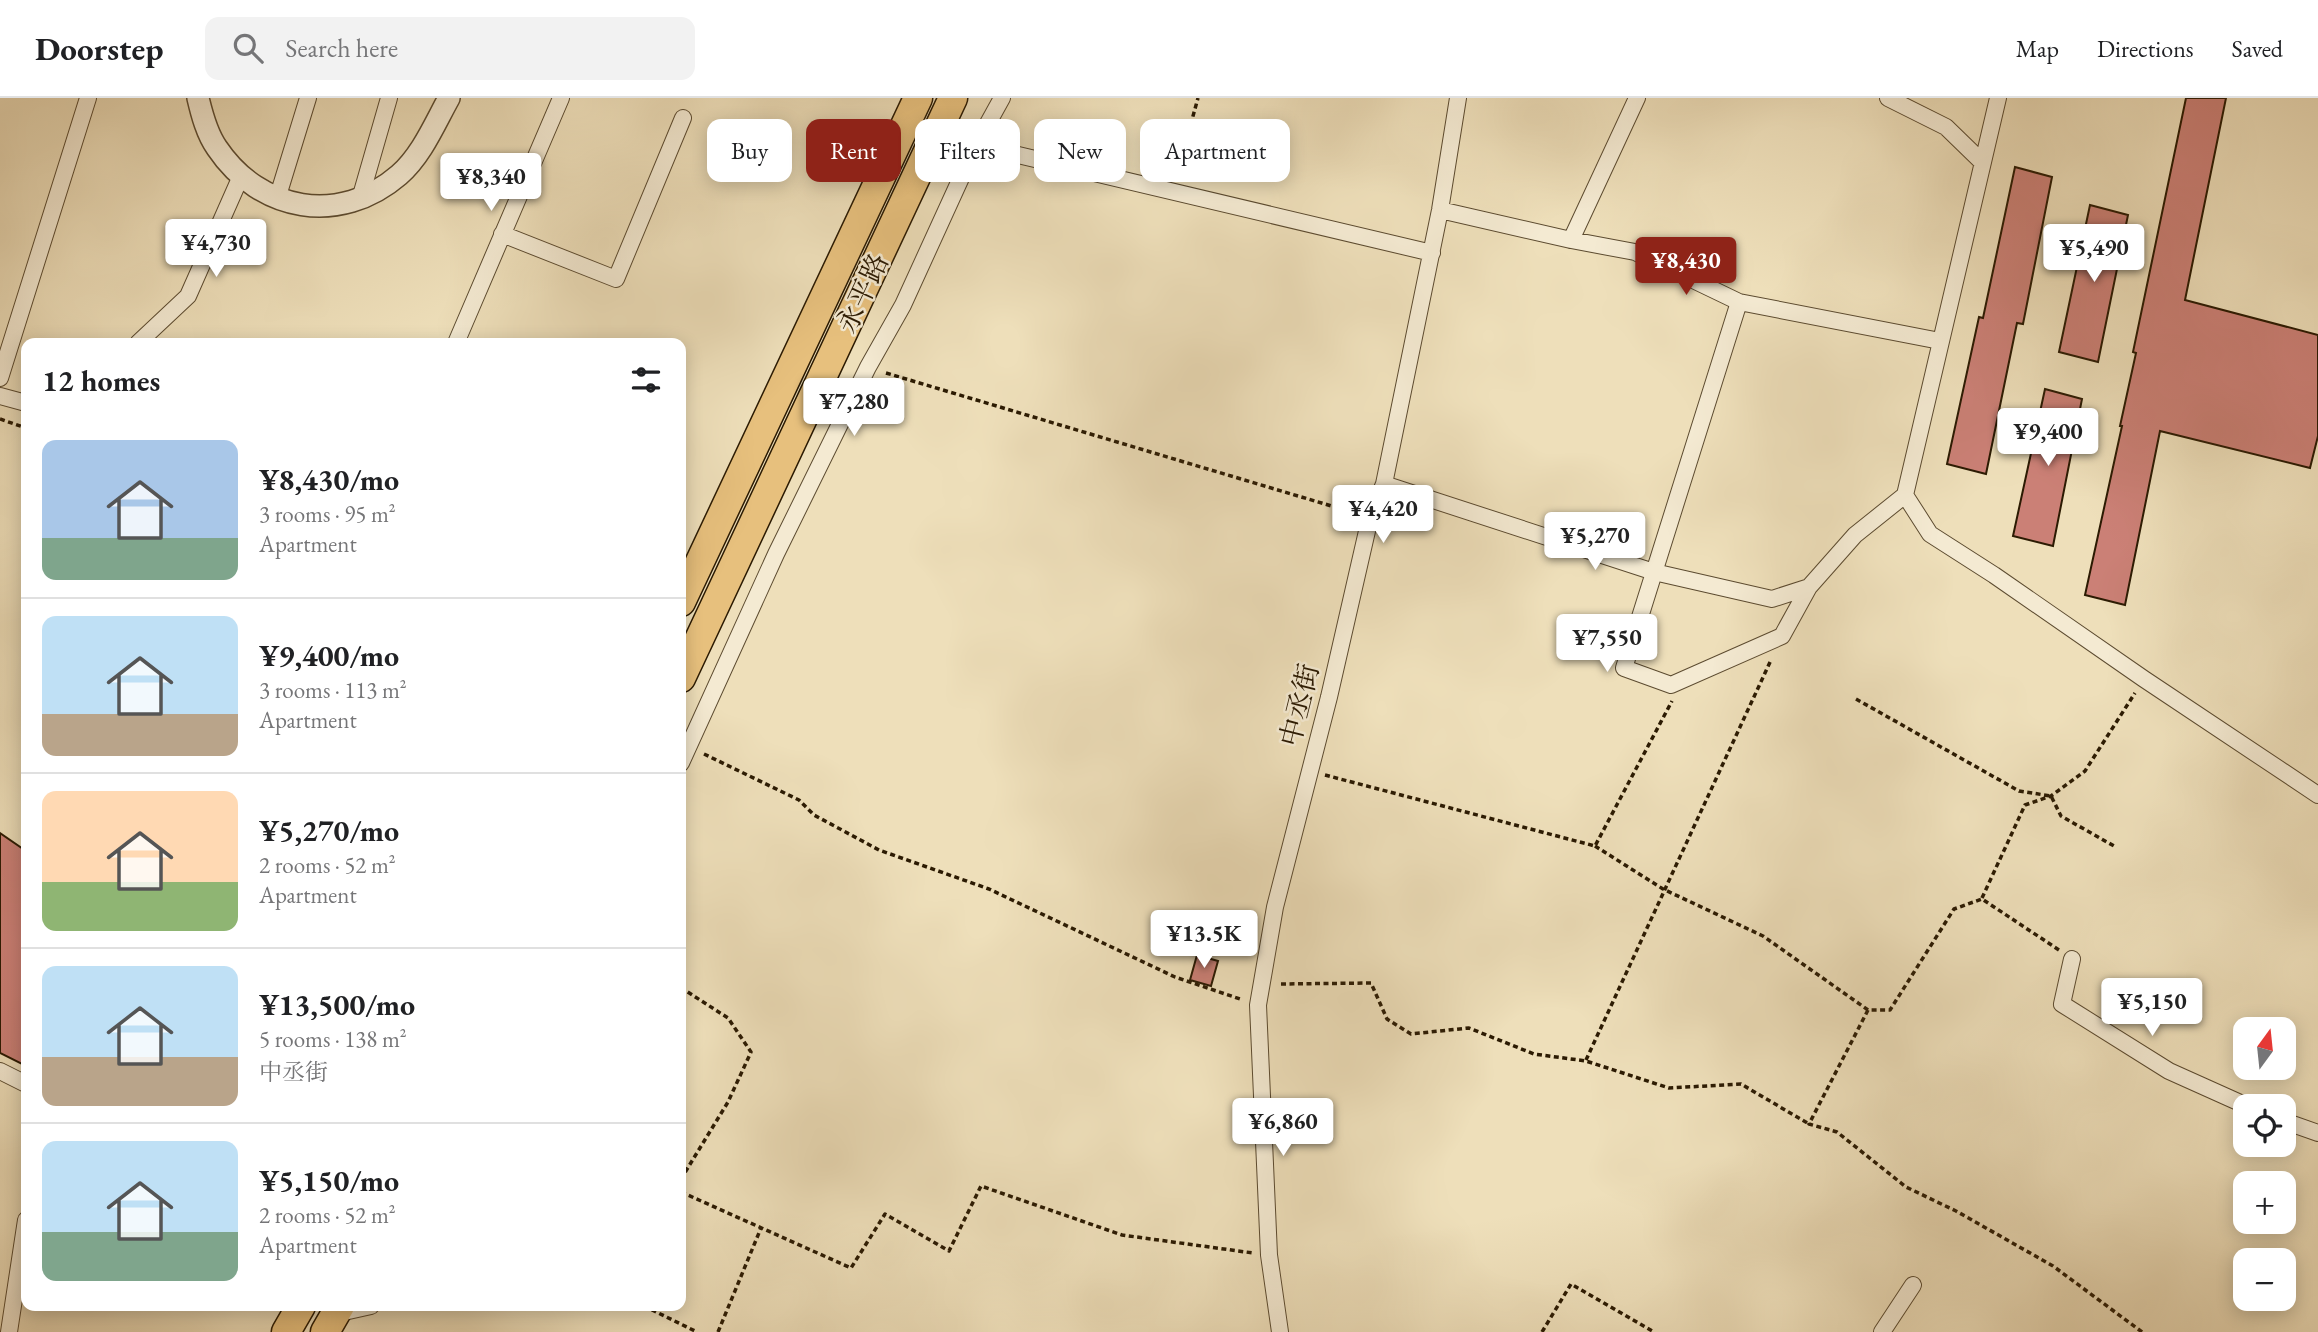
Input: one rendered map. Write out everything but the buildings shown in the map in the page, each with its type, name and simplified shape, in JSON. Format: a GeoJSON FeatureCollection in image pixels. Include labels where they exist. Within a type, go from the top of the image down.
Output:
{"type":"FeatureCollection","features":[{"type":"Feature","properties":{"kind":"highway","name":"永平路"},"geometry":{"type":"LineString","coordinates":[[686,591],[918,98]]}},
{"type":"Feature","properties":{"kind":"highway","name":"永平路"},"geometry":{"type":"LineString","coordinates":[[686,667],[953,98]]}},
{"type":"Feature","properties":{"kind":"highway"},"geometry":{"type":"LineString","coordinates":[[286,1332],[298,1311]]}},
{"type":"Feature","properties":{"kind":"street"},"geometry":{"type":"LineString","coordinates":[[0,378],[88,98]]}},
{"type":"Feature","properties":{"kind":"street"},"geometry":{"type":"LineString","coordinates":[[198,98],[215,146],[241,176],[277,199],[316,207],[360,198],[400,174],[412,161],[449,98]]}},
{"type":"Feature","properties":{"kind":"street"},"geometry":{"type":"LineString","coordinates":[[277,199],[308,98]]}},
{"type":"Feature","properties":{"kind":"street"},"geometry":{"type":"LineString","coordinates":[[360,198],[389,98]]}},
{"type":"Feature","properties":{"kind":"street"},"geometry":{"type":"LineString","coordinates":[[458,338],[561,98]]}},
{"type":"Feature","properties":{"kind":"street"},"geometry":{"type":"LineString","coordinates":[[990,119],[1002,98]]}},
{"type":"Feature","properties":{"kind":"street","name":"中丞街"},"geometry":{"type":"LineString","coordinates":[[1280,1332],[1269,1255],[1258,1005],[1261,984],[1275,906],[1370,518],[1384,484],[1432,253],[1458,98]]}},
{"type":"Feature","properties":{"kind":"street"},"geometry":{"type":"LineString","coordinates":[[1571,240],[1637,98]]}},
{"type":"Feature","properties":{"kind":"street"},"geometry":{"type":"LineString","coordinates":[[1888,98],[1945,127],[1982,162]]}},
{"type":"Feature","properties":{"kind":"street"},"geometry":{"type":"LineString","coordinates":[[1739,302],[1624,668],[1671,685],[1782,636],[1809,587],[1855,535],[1905,495],[1998,98]]}},
{"type":"Feature","properties":{"kind":"street"},"geometry":{"type":"LineString","coordinates":[[502,234],[616,279],[683,118]]}},
{"type":"Feature","properties":{"kind":"street"},"geometry":{"type":"LineString","coordinates":[[1020,155],[1432,253]]}},
{"type":"Feature","properties":{"kind":"street"},"geometry":{"type":"LineString","coordinates":[[143,338],[188,296],[241,176]]}},
{"type":"Feature","properties":{"kind":"street"},"geometry":{"type":"LineString","coordinates":[[686,753],[776,554],[868,367],[903,305],[959,182]]}},
{"type":"Feature","properties":{"kind":"street"},"geometry":{"type":"LineString","coordinates":[[1440,210],[1635,252],[1739,302],[1940,341]]}},
{"type":"Feature","properties":{"kind":"street"},"geometry":{"type":"LineString","coordinates":[[0,396],[21,402]]}},
{"type":"Feature","properties":{"kind":"street"},"geometry":{"type":"LineString","coordinates":[[1384,484],[1654,572],[1772,599],[1809,587]]}},
{"type":"Feature","properties":{"kind":"street"},"geometry":{"type":"LineString","coordinates":[[1905,495],[1930,534],[2318,795]]}},
{"type":"Feature","properties":{"kind":"street"},"geometry":{"type":"LineString","coordinates":[[2072,958],[2062,1004],[2169,1071],[2233,1100]]}},
{"type":"Feature","properties":{"kind":"street"},"geometry":{"type":"LineString","coordinates":[[0,1070],[21,1081]]}},
{"type":"Feature","properties":{"kind":"street"},"geometry":{"type":"LineString","coordinates":[[2296,1125],[2318,1133]]}},
{"type":"Feature","properties":{"kind":"street"},"geometry":{"type":"LineString","coordinates":[[9,1332],[21,1253]]}},
{"type":"Feature","properties":{"kind":"street"},"geometry":{"type":"LineString","coordinates":[[1882,1332],[1913,1285]]}},
{"type":"Feature","properties":{"kind":"street"},"geometry":{"type":"LineString","coordinates":[[333,1317],[354,1311]]}},
{"type":"Feature","properties":{"kind":"path"},"geometry":{"type":"LineString","coordinates":[[1173,192],[1198,98]]}},
{"type":"Feature","properties":{"kind":"path"},"geometry":{"type":"LineString","coordinates":[[868,367],[1370,518]]}},
{"type":"Feature","properties":{"kind":"path"},"geometry":{"type":"LineString","coordinates":[[0,419],[21,426]]}},
{"type":"Feature","properties":{"kind":"path"},"geometry":{"type":"LineString","coordinates":[[1586,1060],[1782,636]]}},
{"type":"Feature","properties":{"kind":"path"},"geometry":{"type":"LineString","coordinates":[[1310,771],[1595,846],[1663,889],[1763,936],[1868,1010],[1890,1010],[1954,909],[1982,899],[2025,805],[2050,796],[2085,771],[2144,679]]}},
{"type":"Feature","properties":{"kind":"path"},"geometry":{"type":"LineString","coordinates":[[1595,846],[1684,680]]}},
{"type":"Feature","properties":{"kind":"path"},"geometry":{"type":"LineString","coordinates":[[1856,699],[2019,791],[2050,796]]}},
{"type":"Feature","properties":{"kind":"path"},"geometry":{"type":"LineString","coordinates":[[689,747],[799,800],[814,815],[879,850],[989,889],[1175,977],[1258,1005]]}},
{"type":"Feature","properties":{"kind":"path"},"geometry":{"type":"LineString","coordinates":[[2050,796],[2061,816],[2114,846]]}},
{"type":"Feature","properties":{"kind":"path"},"geometry":{"type":"LineString","coordinates":[[1982,899],[2072,958]]}},
{"type":"Feature","properties":{"kind":"path"},"geometry":{"type":"LineString","coordinates":[[1261,984],[1371,983],[1387,1019],[1411,1034],[1469,1028],[1534,1054],[1586,1060],[1669,1088],[1741,1084],[1809,1124],[1837,1132],[1906,1187],[2053,1266],[2142,1332]]}},
{"type":"Feature","properties":{"kind":"path"},"geometry":{"type":"LineString","coordinates":[[686,991],[728,1018],[751,1052],[728,1102],[686,1171]]}},
{"type":"Feature","properties":{"kind":"path"},"geometry":{"type":"LineString","coordinates":[[1809,1124],[1868,1010]]}},
{"type":"Feature","properties":{"kind":"path"},"geometry":{"type":"LineString","coordinates":[[686,1194],[851,1268],[885,1214],[949,1251],[981,1186],[1122,1235],[1269,1255]]}},
{"type":"Feature","properties":{"kind":"path"},"geometry":{"type":"LineString","coordinates":[[718,1332],[761,1228]]}},
{"type":"Feature","properties":{"kind":"path"},"geometry":{"type":"LineString","coordinates":[[1542,1332],[1571,1284],[1654,1332]]}},
{"type":"Feature","properties":{"kind":"path"},"geometry":{"type":"LineString","coordinates":[[654,1311],[697,1332]]}}]}
